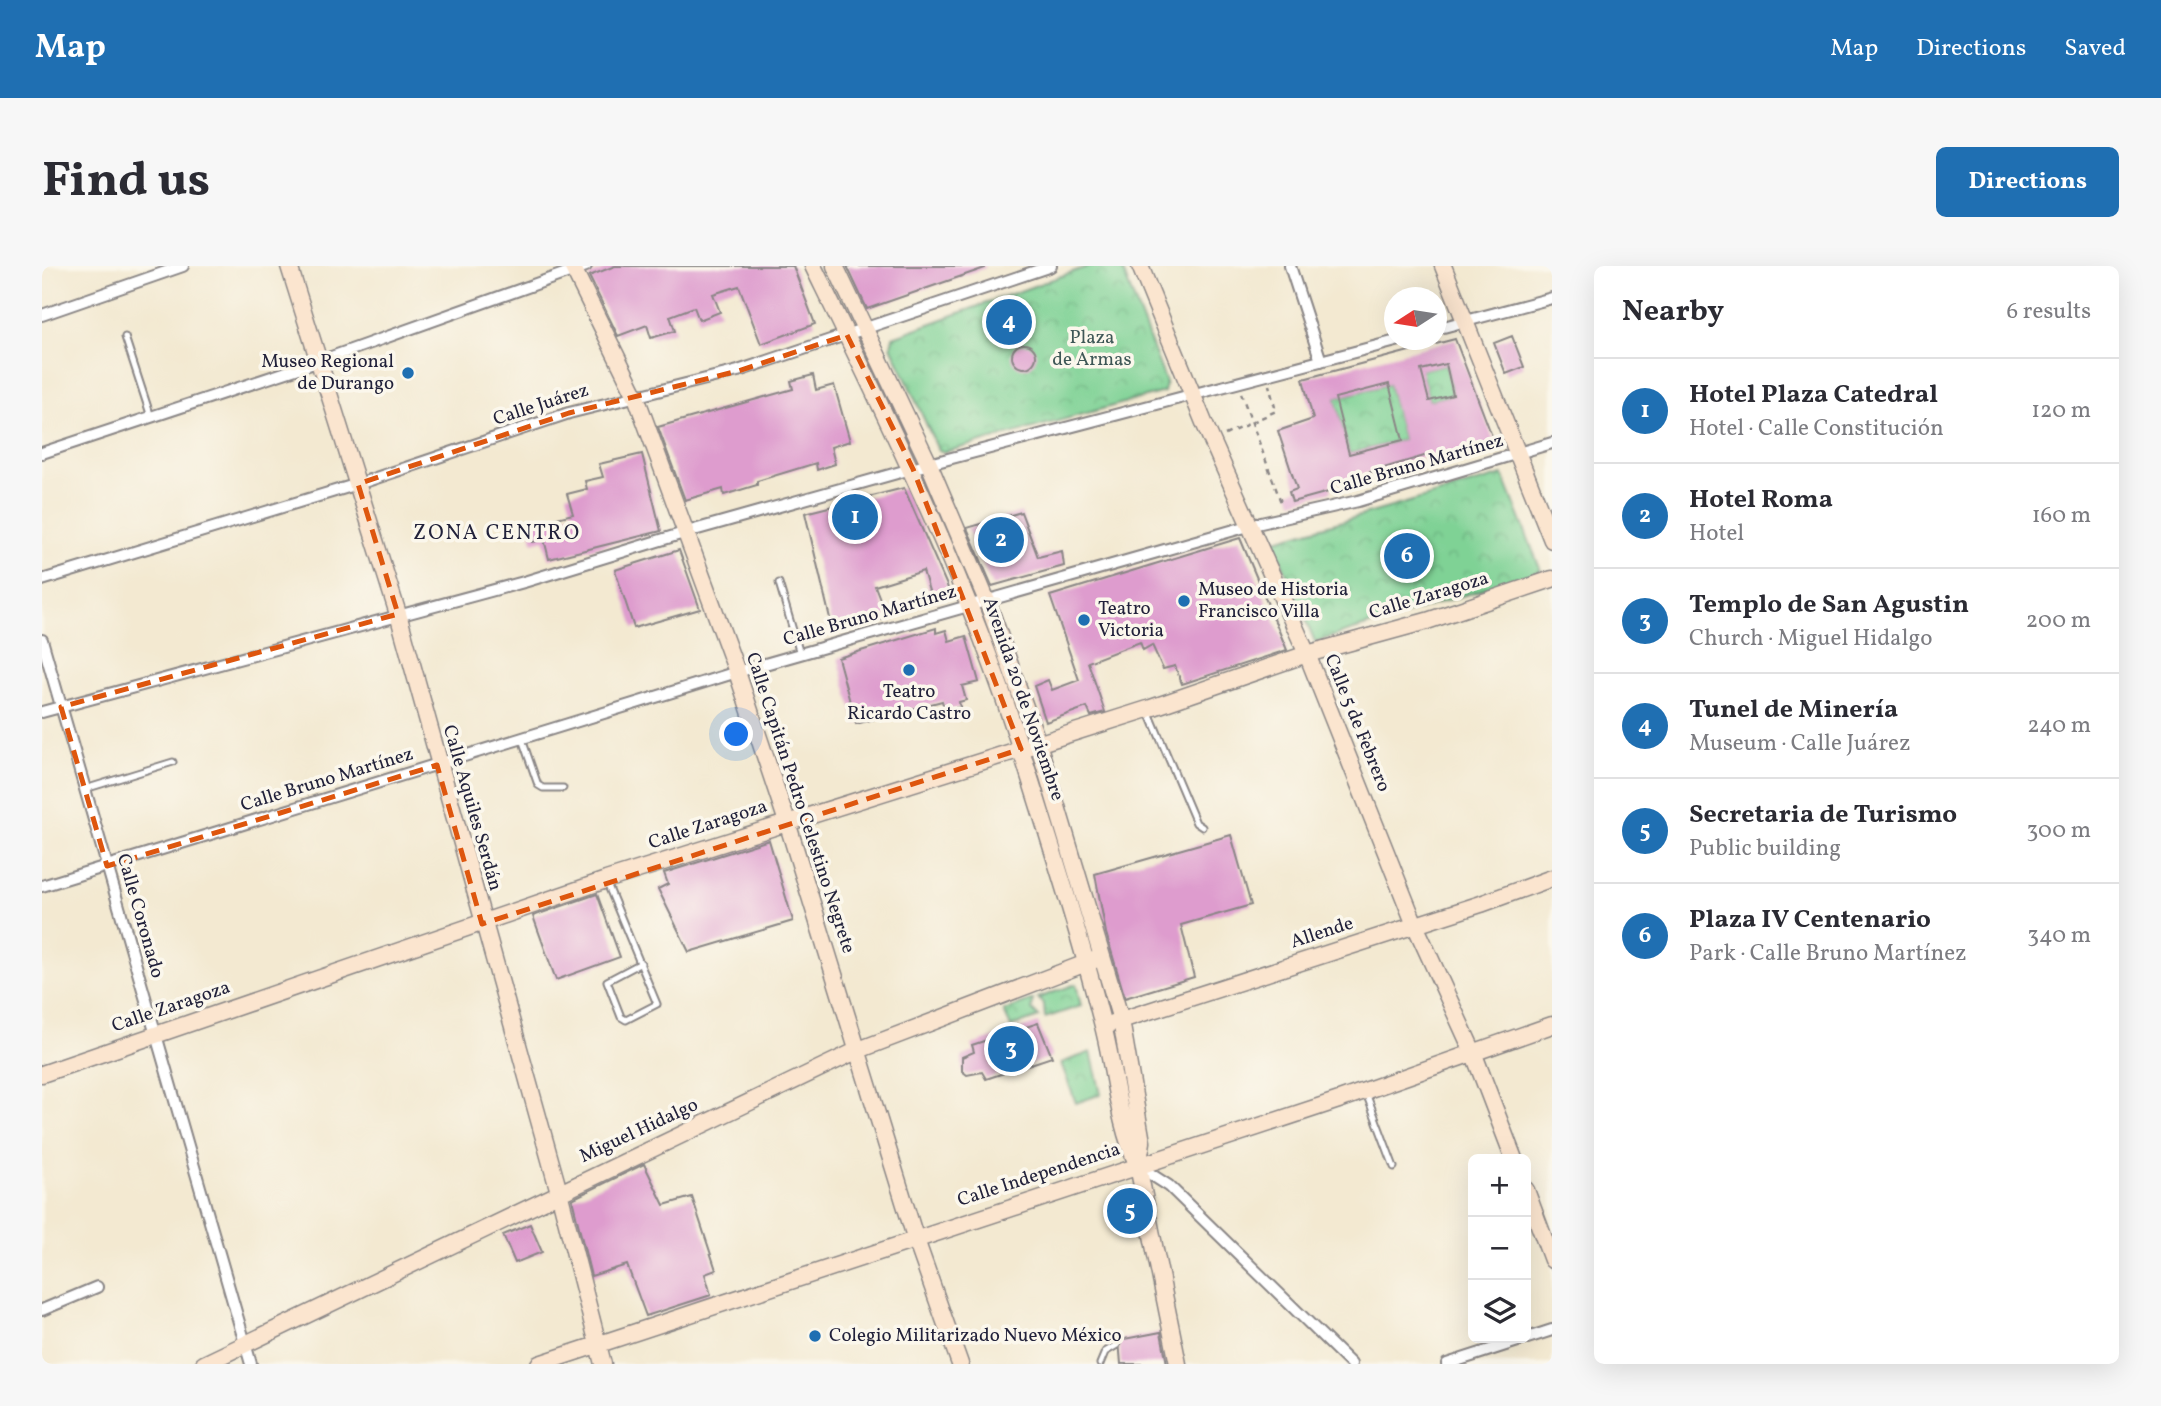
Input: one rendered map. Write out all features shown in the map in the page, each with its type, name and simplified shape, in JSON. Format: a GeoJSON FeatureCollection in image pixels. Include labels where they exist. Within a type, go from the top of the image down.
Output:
{"type":"FeatureCollection","features":[{"type":"Feature","properties":{"kind":"street"},"geometry":{"type":"LineString","coordinates":[[42,315],[162,269],[183,266]]}},
{"type":"Feature","properties":{"kind":"street","name":"Calle Aquiles Serdán"},"geometry":{"type":"LineString","coordinates":[[289,266],[398,614],[482,924],[559,1192],[603,1364]]}},
{"type":"Feature","properties":{"kind":"street","name":"Avenida 20 de Noviembre"},"geometry":{"type":"LineString","coordinates":[[813,266],[913,470],[970,605],[1021,749],[1103,1025],[1128,1144],[1138,1166],[1166,1333],[1178,1364]]}},
{"type":"Feature","properties":{"kind":"street","name":"Avenida 20 de Noviembre"},"geometry":{"type":"LineString","coordinates":[[835,266],[929,464],[987,601],[1038,743],[1121,1020],[1142,1142],[1138,1166]]}},
{"type":"Feature","properties":{"kind":"street","name":"Calle Juárez"},"geometry":{"type":"LineString","coordinates":[[42,580],[358,484],[635,394],[738,371],[1051,266]]}},
{"type":"Feature","properties":{"kind":"street","name":"Calle 5 de Febrero"},"geometry":{"type":"LineString","coordinates":[[1140,266],[1192,394],[1307,654],[1415,925],[1474,1052],[1512,1154]]}},
{"type":"Feature","properties":{"kind":"street"},"geometry":{"type":"LineString","coordinates":[[1290,266],[1321,361]]}},
{"type":"Feature","properties":{"kind":"street"},"geometry":{"type":"LineString","coordinates":[[1443,266],[1552,540]]}},
{"type":"Feature","properties":{"kind":"street"},"geometry":{"type":"LineString","coordinates":[[42,453],[320,361],[577,267]]}},
{"type":"Feature","properties":{"kind":"street","name":"Calle Capitán Pedro Celestino Negrete"},"geometry":{"type":"LineString","coordinates":[[577,267],[635,394],[737,672],[787,822],[915,1237],[960,1364]]}},
{"type":"Feature","properties":{"kind":"street"},"geometry":{"type":"LineString","coordinates":[[1447,326],[1552,298]]}},
{"type":"Feature","properties":{"kind":"street"},"geometry":{"type":"LineString","coordinates":[[42,712],[524,582],[687,532],[929,464],[1384,344]]}},
{"type":"Feature","properties":{"kind":"street","name":"Calle Bruno Martínez"},"geometry":{"type":"LineString","coordinates":[[42,886],[737,672],[1252,525],[1358,501],[1552,443]]}},
{"type":"Feature","properties":{"kind":"street","name":"Calle Zaragoza"},"geometry":{"type":"LineString","coordinates":[[42,1074],[606,880],[1147,709],[1307,654],[1427,621],[1552,579]]}},
{"type":"Feature","properties":{"kind":"street","name":"Calle Coronado"},"geometry":{"type":"LineString","coordinates":[[42,640],[251,1364]]}},
{"type":"Feature","properties":{"kind":"street","name":"Allende"},"geometry":{"type":"LineString","coordinates":[[1103,1025],[1552,878]]}},
{"type":"Feature","properties":{"kind":"street","name":"Miguel Hidalgo"},"geometry":{"type":"LineString","coordinates":[[204,1364],[856,1051],[1102,957]]}},
{"type":"Feature","properties":{"kind":"street","name":"Calle Independencia"},"geometry":{"type":"LineString","coordinates":[[539,1364],[1552,1026]]}},
{"type":"Feature","properties":{"kind":"street"},"geometry":{"type":"LineString","coordinates":[[1138,1166],[1169,1186],[1348,1362]]}},
{"type":"Feature","properties":{"kind":"street"},"geometry":{"type":"LineString","coordinates":[[1531,1203],[1552,1260]]}},
{"type":"Feature","properties":{"kind":"street"},"geometry":{"type":"LineString","coordinates":[[42,1310],[97,1287]]}},
{"type":"Feature","properties":{"kind":"street"},"geometry":{"type":"LineString","coordinates":[[1447,1364],[1552,1330]]}},
{"type":"Feature","properties":{"kind":"street"},"geometry":{"type":"LineString","coordinates":[[1334,1364],[1348,1362]]}},
{"type":"Feature","properties":{"kind":"lane"},"geometry":{"type":"LineString","coordinates":[[125,337],[151,417]]}},
{"type":"Feature","properties":{"kind":"lane"},"geometry":{"type":"LineString","coordinates":[[779,583],[800,654]]}},
{"type":"Feature","properties":{"kind":"lane"},"geometry":{"type":"LineString","coordinates":[[1147,709],[1196,823],[1202,827]]}},
{"type":"Feature","properties":{"kind":"lane"},"geometry":{"type":"LineString","coordinates":[[522,739],[538,785],[543,788],[563,788]]}},
{"type":"Feature","properties":{"kind":"lane"},"geometry":{"type":"LineString","coordinates":[[85,789],[173,762]]}},
{"type":"Feature","properties":{"kind":"lane"},"geometry":{"type":"LineString","coordinates":[[606,880],[657,1004],[626,1020],[621,1017],[607,981],[640,963]]}},
{"type":"Feature","properties":{"kind":"lane"},"geometry":{"type":"LineString","coordinates":[[1365,1090],[1394,1167]]}},
{"type":"Feature","properties":{"kind":"lane"},"geometry":{"type":"LineString","coordinates":[[1100,1364],[1105,1352],[1118,1345]]}},
{"type":"Feature","properties":{"kind":"path"},"geometry":{"type":"LineString","coordinates":[[1213,441],[1276,411],[1265,375]]}},
{"type":"Feature","properties":{"kind":"path"},"geometry":{"type":"LineString","coordinates":[[1237,382],[1286,518]]}},
{"type":"Feature","properties":{"kind":"highlighted area"},"geometry":{"type":"Polygon","coordinates":[[[847,335],[913,469],[1021,749],[482,924],[437,765],[107,866],[61,707],[398,614],[358,484],[569,413],[738,371],[847,335]]]}},
{"type":"Feature","properties":{"kind":"green space","name":"Plaza de Armas"},"geometry":{"type":"Polygon","coordinates":[[[1089,266],[1121,266],[1166,382],[1164,392],[945,452],[938,450],[891,346],[893,337],[1089,266]]]}},
{"type":"Feature","properties":{"kind":"green space"},"geometry":{"type":"Polygon","coordinates":[[[1446,364],[1453,395],[1429,401],[1421,370],[1446,364]]]}},
{"type":"Feature","properties":{"kind":"green space"},"geometry":{"type":"Polygon","coordinates":[[[1389,384],[1403,440],[1349,454],[1335,398],[1389,384]]]}},
{"type":"Feature","properties":{"kind":"green space"},"geometry":{"type":"Polygon","coordinates":[[[1503,475],[1541,571],[1315,642],[1273,541],[1503,475]]]}},
{"type":"Feature","properties":{"kind":"green space"},"geometry":{"type":"Polygon","coordinates":[[[1076,984],[1081,1006],[1045,1018],[1044,1005],[1038,998],[1076,984]]]}},
{"type":"Feature","properties":{"kind":"green space"},"geometry":{"type":"Polygon","coordinates":[[[1033,1000],[1032,1010],[1039,1017],[1011,1027],[1004,1011],[1033,1000]]]}},
{"type":"Feature","properties":{"kind":"green space"},"geometry":{"type":"Polygon","coordinates":[[[1091,1052],[1101,1094],[1076,1103],[1061,1063],[1091,1052]]]}},
{"type":"Feature","properties":{"kind":"building"},"geometry":{"type":"Polygon","coordinates":[[[615,266],[793,266],[815,324],[761,344],[739,286],[713,294],[720,312],[699,320],[694,307],[670,316],[675,331],[651,338],[647,325],[618,336],[589,276],[615,266]]]}},
{"type":"Feature","properties":{"kind":"building"},"geometry":{"type":"Polygon","coordinates":[[[847,266],[985,266],[985,268],[867,309],[847,266]]]}},
{"type":"Feature","properties":{"kind":"building"},"geometry":{"type":"Polygon","coordinates":[[[1512,336],[1524,367],[1506,374],[1494,343],[1512,336]]]}},
{"type":"Feature","properties":{"kind":"building"},"geometry":{"type":"Polygon","coordinates":[[[1455,339],[1495,444],[1433,460],[1431,454],[1330,484],[1332,491],[1292,502],[1289,492],[1297,489],[1278,431],[1313,419],[1303,379],[1413,350],[1447,350],[1447,341],[1455,339]],[[1446,364],[1421,370],[1429,401],[1453,395],[1446,364]],[[1389,384],[1335,398],[1349,454],[1403,440],[1389,384]]]}},
{"type":"Feature","properties":{"kind":"building"},"geometry":{"type":"Polygon","coordinates":[[[1024,344],[1032,348],[1036,356],[1032,364],[1024,368],[1016,364],[1012,356],[1016,348],[1024,344]]]}},
{"type":"Feature","properties":{"kind":"building"},"geometry":{"type":"Polygon","coordinates":[[[813,375],[816,390],[834,385],[850,441],[831,447],[835,464],[817,470],[816,463],[757,481],[757,485],[724,495],[723,489],[685,500],[658,427],[793,389],[791,381],[813,375]]]}},
{"type":"Feature","properties":{"kind":"building"},"geometry":{"type":"Polygon","coordinates":[[[642,454],[661,531],[549,559],[544,539],[533,542],[529,525],[573,514],[567,494],[587,489],[585,481],[603,477],[599,464],[642,454]]]}},
{"type":"Feature","properties":{"kind":"building"},"geometry":{"type":"Polygon","coordinates":[[[904,488],[952,597],[932,601],[923,571],[875,586],[887,617],[833,631],[805,513],[904,488]]]}},
{"type":"Feature","properties":{"kind":"building"},"geometry":{"type":"Polygon","coordinates":[[[1021,512],[1038,557],[1062,551],[1064,566],[992,586],[967,528],[1021,512]]]}},
{"type":"Feature","properties":{"kind":"building","name":"Museo de Historia Francisco Villa"},"geometry":{"type":"Polygon","coordinates":[[[1240,538],[1287,650],[1182,684],[1175,666],[1163,669],[1152,645],[1143,650],[1140,642],[1088,662],[1105,712],[1091,716],[1087,707],[1046,722],[1034,686],[1048,680],[1052,690],[1079,680],[1050,596],[1240,538]]]}},
{"type":"Feature","properties":{"kind":"building"},"geometry":{"type":"Polygon","coordinates":[[[679,550],[700,609],[634,628],[615,570],[679,550]]]}},
{"type":"Feature","properties":{"kind":"building","name":"Teatro Ricardo Castro"},"geometry":{"type":"Polygon","coordinates":[[[936,628],[936,633],[946,630],[949,641],[966,636],[979,682],[962,686],[966,700],[959,702],[960,707],[945,711],[942,701],[856,724],[838,658],[936,628]]]}},
{"type":"Feature","properties":{"kind":"building"},"geometry":{"type":"Polygon","coordinates":[[[1231,835],[1251,905],[1181,925],[1194,977],[1125,998],[1106,933],[1095,874],[1231,835]]]}},
{"type":"Feature","properties":{"kind":"building"},"geometry":{"type":"Polygon","coordinates":[[[769,840],[793,921],[689,952],[658,889],[668,884],[664,873],[769,840]]]}},
{"type":"Feature","properties":{"kind":"building"},"geometry":{"type":"Polygon","coordinates":[[[597,894],[620,957],[556,980],[533,916],[597,894]]]}},
{"type":"Feature","properties":{"kind":"building"},"geometry":{"type":"Polygon","coordinates":[[[1038,1023],[1052,1057],[986,1079],[982,1072],[967,1075],[962,1071],[962,1057],[974,1052],[972,1045],[1038,1023]]]}},
{"type":"Feature","properties":{"kind":"building"},"geometry":{"type":"Polygon","coordinates":[[[644,1164],[664,1205],[692,1197],[716,1270],[705,1274],[711,1295],[646,1316],[627,1265],[591,1276],[572,1199],[644,1164]]]}},
{"type":"Feature","properties":{"kind":"building"},"geometry":{"type":"Polygon","coordinates":[[[530,1224],[542,1252],[515,1263],[503,1235],[530,1224]]]}},
{"type":"Feature","properties":{"kind":"building"},"geometry":{"type":"Polygon","coordinates":[[[1161,1332],[1167,1364],[1121,1364],[1119,1340],[1161,1332]]]}},
{"type":"Feature","properties":{"kind":"place","name":"Tunel de Minería"},"geometry":{"type":"Point","coordinates":[1009,322]}},
{"type":"Feature","properties":{"kind":"place","name":"Museo Regional de Durango"},"geometry":{"type":"Point","coordinates":[408,373]}},
{"type":"Feature","properties":{"kind":"place","name":"Hotel Plaza Catedral"},"geometry":{"type":"Point","coordinates":[855,517]}},
{"type":"Feature","properties":{"kind":"place","name":"Hotel Roma"},"geometry":{"type":"Point","coordinates":[1001,540]}},
{"type":"Feature","properties":{"kind":"place","name":"Plaza IV Centenario"},"geometry":{"type":"Point","coordinates":[1407,556]}},
{"type":"Feature","properties":{"kind":"place","name":"Museo de Historia Francisco Villa"},"geometry":{"type":"Point","coordinates":[1184,601]}},
{"type":"Feature","properties":{"kind":"place","name":"Teatro Victoria"},"geometry":{"type":"Point","coordinates":[1084,620]}},
{"type":"Feature","properties":{"kind":"place","name":"Teatro Ricardo Castro"},"geometry":{"type":"Point","coordinates":[909,670]}},
{"type":"Feature","properties":{"kind":"place","name":"Templo de San Agustin"},"geometry":{"type":"Point","coordinates":[1011,1049]}},
{"type":"Feature","properties":{"kind":"place","name":"Secretaria de Turismo"},"geometry":{"type":"Point","coordinates":[1130,1211]}},
{"type":"Feature","properties":{"kind":"place","name":"Colegio Militarizado Nuevo México"},"geometry":{"type":"Point","coordinates":[815,1336]}},
{"type":"Feature","properties":{"kind":"district","name":"ZONA CENTRO"},"geometry":{"type":"Point","coordinates":[497,533]}}]}
